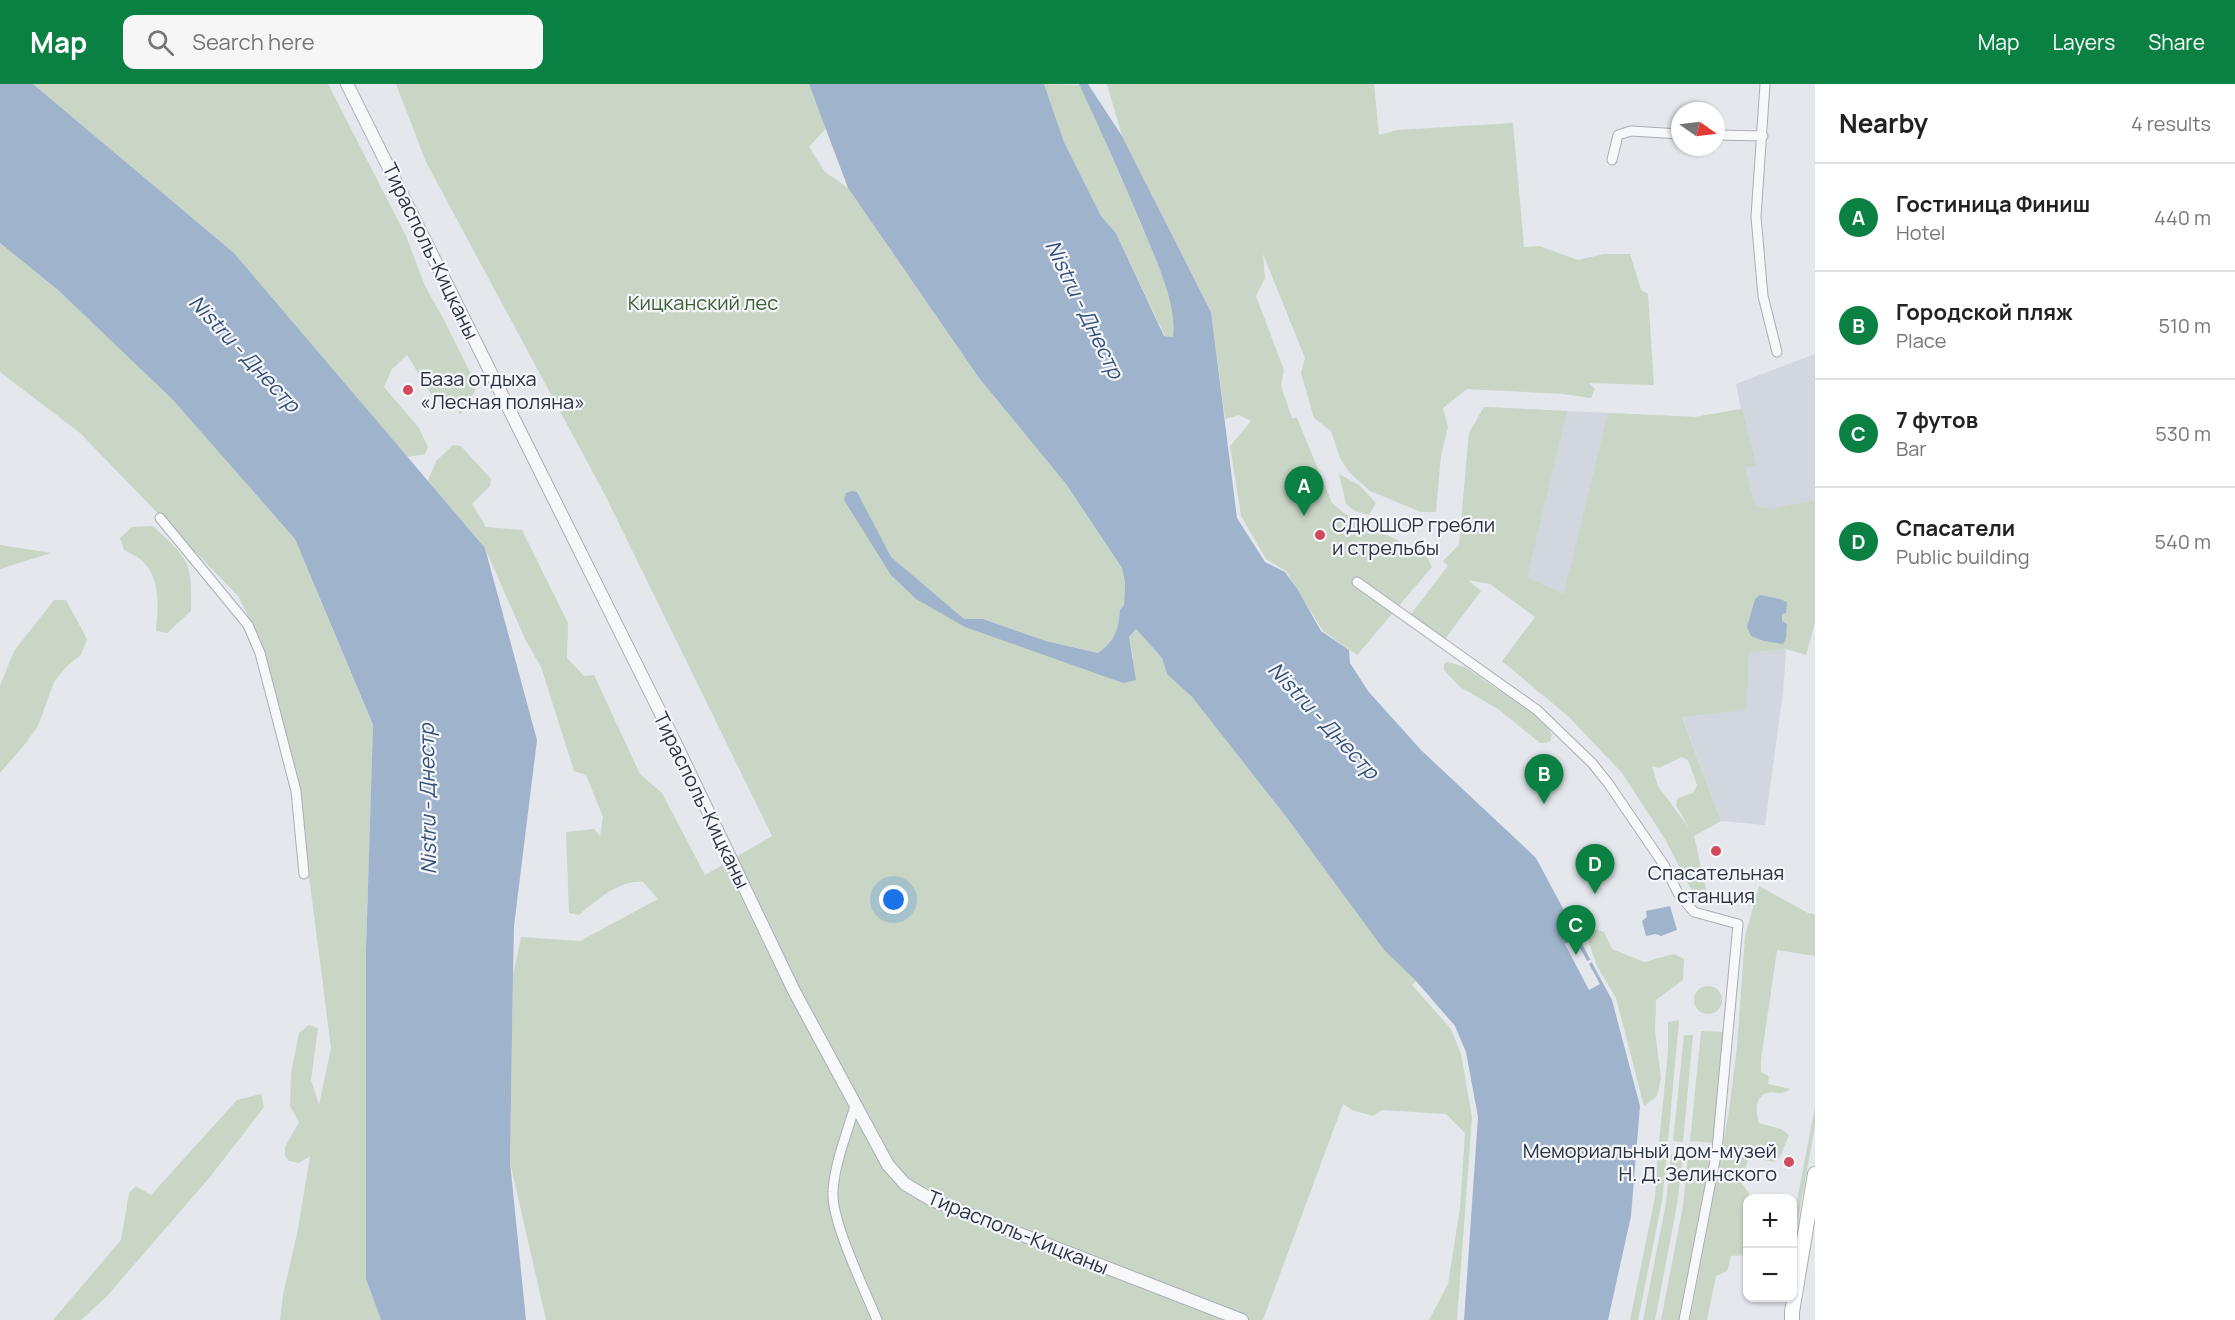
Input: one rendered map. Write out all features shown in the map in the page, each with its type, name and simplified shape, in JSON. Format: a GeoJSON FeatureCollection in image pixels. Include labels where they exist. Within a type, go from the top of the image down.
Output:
{"type":"FeatureCollection","features":[{"type":"Feature","properties":{"kind":"main road"},"geometry":{"type":"LineString","coordinates":[[1790,1317],[1815,1174]]}},
{"type":"Feature","properties":{"kind":"street","name":"Тирасполь-Кицканы"},"geometry":{"type":"LineString","coordinates":[[347,84],[671,734],[794,991],[876,1145],[894,1174],[922,1195],[1242,1320]]}},
{"type":"Feature","properties":{"kind":"street"},"geometry":{"type":"LineString","coordinates":[[1765,84],[1756,217],[1763,296],[1777,352]]}},
{"type":"Feature","properties":{"kind":"street"},"geometry":{"type":"LineString","coordinates":[[1612,160],[1618,135],[1631,131],[1671,133]]}},
{"type":"Feature","properties":{"kind":"street"},"geometry":{"type":"LineString","coordinates":[[1725,135],[1763,136]]}},
{"type":"Feature","properties":{"kind":"street"},"geometry":{"type":"LineString","coordinates":[[160,518],[248,625],[260,653],[296,791],[304,874]]}},
{"type":"Feature","properties":{"kind":"street"},"geometry":{"type":"LineString","coordinates":[[1357,582],[1536,710],[1592,763],[1664,865],[1678,893],[1694,912],[1738,924],[1717,1150],[1684,1320]]}},
{"type":"Feature","properties":{"kind":"street"},"geometry":{"type":"LineString","coordinates":[[855,1106],[834,1181],[832,1200],[838,1222],[877,1320]]}},
{"type":"Feature","properties":{"kind":"shaded area"},"geometry":{"type":"Polygon","coordinates":[[[1815,354],[1815,553],[1793,556],[1783,692],[1765,825],[1721,821],[1652,635],[1459,546],[1469,433],[1484,407],[1695,417],[1741,409],[1736,384],[1815,354]]]}},
{"type":"Feature","properties":{"kind":"green space"},"geometry":{"type":"Polygon","coordinates":[[[33,84],[328,84],[406,236],[425,286],[474,380],[476,389],[460,415],[453,396],[435,400],[407,355],[392,369],[384,387],[419,428],[428,447],[425,454],[407,457],[234,253],[33,84]]]}},
{"type":"Feature","properties":{"kind":"green space","name":"Кицканский лес"},"geometry":{"type":"Polygon","coordinates":[[[396,84],[809,84],[826,128],[809,147],[825,172],[848,188],[979,378],[1066,484],[1122,568],[1125,581],[1124,606],[1120,610],[1113,639],[1099,653],[1046,641],[983,619],[965,620],[1123,683],[1133,657],[1129,637],[1136,629],[1162,658],[1167,674],[1192,697],[1287,818],[1384,950],[1416,981],[1412,985],[1451,1029],[1461,1054],[1472,1117],[1457,1320],[1429,1320],[1448,1284],[1460,1208],[1465,1133],[1446,1114],[1382,1110],[1373,1116],[1352,1110],[1343,1104],[1263,1320],[546,1320],[510,1162],[513,975],[521,937],[580,941],[658,899],[643,882],[634,882],[609,892],[579,915],[569,913],[566,832],[594,829],[600,836],[603,817],[586,775],[574,771],[541,667],[525,639],[485,548],[428,481],[436,461],[453,445],[461,446],[491,479],[490,486],[472,504],[486,527],[522,530],[568,623],[567,658],[584,676],[594,675],[640,774],[662,793],[705,875],[772,836],[605,495],[426,162],[396,84]]]}},
{"type":"Feature","properties":{"kind":"green space"},"geometry":{"type":"Polygon","coordinates":[[[1044,84],[1080,85],[1163,277],[1172,308],[1174,337],[1165,336],[1116,233],[1101,216],[1064,142],[1044,84]]]}},
{"type":"Feature","properties":{"kind":"green space"},"geometry":{"type":"Polygon","coordinates":[[[1107,84],[1374,84],[1379,135],[1397,130],[1513,123],[1524,247],[1539,246],[1578,260],[1604,254],[1630,254],[1641,290],[1648,294],[1654,385],[1589,383],[1595,389],[1591,398],[1563,394],[1467,389],[1443,408],[1448,427],[1441,455],[1436,512],[1421,512],[1370,491],[1349,472],[1340,458],[1331,431],[1314,418],[1301,373],[1305,358],[1263,254],[1265,278],[1256,296],[1284,370],[1281,386],[1292,418],[1297,418],[1332,503],[1344,513],[1426,555],[1432,567],[1357,655],[1323,631],[1286,571],[1266,559],[1241,516],[1230,446],[1251,421],[1239,415],[1225,419],[1211,312],[1122,136],[1107,84]]]}},
{"type":"Feature","properties":{"kind":"green space"},"geometry":{"type":"Polygon","coordinates":[[[0,243],[58,290],[172,399],[295,539],[373,726],[366,950],[366,1279],[381,1320],[280,1320],[310,1156],[299,1163],[289,1161],[285,1156],[285,1147],[299,1122],[290,1106],[291,1073],[299,1033],[309,1025],[318,1028],[311,1080],[319,1105],[331,1048],[299,798],[260,639],[238,596],[80,433],[0,372],[0,243]]]}},
{"type":"Feature","properties":{"kind":"green space"},"geometry":{"type":"Polygon","coordinates":[[[1484,407],[1567,411],[1527,577],[1564,594],[1608,413],[1695,417],[1742,409],[1756,465],[1745,468],[1755,506],[1771,509],[1815,500],[1815,623],[1806,655],[1786,649],[1749,652],[1746,710],[1682,717],[1721,821],[1694,836],[1707,893],[1702,903],[1694,895],[1665,839],[1622,773],[1569,717],[1502,661],[1535,617],[1490,584],[1468,580],[1481,591],[1445,639],[1411,614],[1448,566],[1443,561],[1459,545],[1469,433],[1484,407]],[[1682,757],[1659,768],[1652,766],[1658,786],[1689,828],[1676,805],[1678,798],[1693,793],[1697,785],[1688,760],[1682,757]]]}},
{"type":"Feature","properties":{"kind":"green space"},"geometry":{"type":"Polygon","coordinates":[[[1339,474],[1359,485],[1376,503],[1369,515],[1355,511],[1346,504],[1339,474]]]}},
{"type":"Feature","properties":{"kind":"green space"},"geometry":{"type":"Polygon","coordinates":[[[153,526],[181,554],[186,562],[191,581],[191,611],[167,633],[156,631],[157,593],[152,575],[140,559],[124,550],[120,538],[132,527],[153,526]]]}},
{"type":"Feature","properties":{"kind":"green space"},"geometry":{"type":"Polygon","coordinates":[[[0,545],[51,553],[0,569],[0,545]]]}},
{"type":"Feature","properties":{"kind":"green space"},"geometry":{"type":"Polygon","coordinates":[[[54,600],[66,600],[87,639],[81,655],[67,666],[54,682],[38,726],[0,773],[0,686],[14,651],[54,600]]]}},
{"type":"Feature","properties":{"kind":"green space"},"geometry":{"type":"Polygon","coordinates":[[[1447,662],[1465,667],[1544,721],[1552,735],[1550,742],[1540,743],[1498,709],[1460,687],[1444,670],[1444,664],[1447,662]]]}},
{"type":"Feature","properties":{"kind":"green space"},"geometry":{"type":"Polygon","coordinates":[[[1759,886],[1808,913],[1815,914],[1815,956],[1777,950],[1761,1060],[1761,1072],[1769,1076],[1768,1084],[1791,1089],[1783,1093],[1770,1092],[1760,1098],[1757,1111],[1759,1123],[1781,1129],[1789,1135],[1780,1157],[1774,1162],[1749,1157],[1741,1182],[1749,1194],[1743,1194],[1743,1255],[1731,1256],[1727,1271],[1716,1276],[1707,1320],[1690,1320],[1729,1111],[1737,1047],[1745,936],[1759,886]]]}},
{"type":"Feature","properties":{"kind":"green space"},"geometry":{"type":"Polygon","coordinates":[[[1596,929],[1604,932],[1612,949],[1644,962],[1674,954],[1684,959],[1683,980],[1656,1000],[1655,1031],[1661,1078],[1657,1096],[1644,1106],[1616,998],[1597,966],[1588,940],[1596,929]]]}},
{"type":"Feature","properties":{"kind":"green space"},"geometry":{"type":"Polygon","coordinates":[[[1708,986],[1718,990],[1722,1000],[1718,1010],[1708,1014],[1698,1010],[1694,1000],[1698,990],[1708,986]]]}},
{"type":"Feature","properties":{"kind":"green space"},"geometry":{"type":"Polygon","coordinates":[[[1679,1020],[1668,1141],[1659,1142],[1668,1052],[1668,1022],[1679,1020]]]}},
{"type":"Feature","properties":{"kind":"green space"},"geometry":{"type":"Polygon","coordinates":[[[1701,1031],[1725,1032],[1715,1143],[1690,1141],[1701,1031]]]}},
{"type":"Feature","properties":{"kind":"green space"},"geometry":{"type":"Polygon","coordinates":[[[1684,1035],[1693,1035],[1683,1142],[1673,1141],[1684,1035]]]}},
{"type":"Feature","properties":{"kind":"green space"},"geometry":{"type":"Polygon","coordinates":[[[261,1094],[264,1107],[210,1177],[107,1296],[81,1320],[53,1320],[121,1240],[129,1193],[136,1186],[151,1195],[237,1100],[261,1094]]]}},
{"type":"Feature","properties":{"kind":"green space"},"geometry":{"type":"Polygon","coordinates":[[[1815,1106],[1815,1126],[1797,1225],[1797,1201],[1815,1106]]]}},
{"type":"Feature","properties":{"kind":"green space"},"geometry":{"type":"Polygon","coordinates":[[[1658,1154],[1667,1154],[1662,1201],[1638,1320],[1630,1320],[1655,1197],[1658,1154]]]}},
{"type":"Feature","properties":{"kind":"green space"},"geometry":{"type":"Polygon","coordinates":[[[1671,1154],[1683,1155],[1677,1205],[1655,1320],[1643,1320],[1666,1203],[1671,1154]]]}},
{"type":"Feature","properties":{"kind":"green space"},"geometry":{"type":"Polygon","coordinates":[[[1688,1156],[1712,1157],[1680,1320],[1661,1320],[1683,1206],[1688,1156]]]}},
{"type":"Feature","properties":{"kind":"water","name":"Nistru - Днестр"},"geometry":{"type":"Polygon","coordinates":[[[0,84],[33,84],[234,253],[485,548],[537,740],[514,926],[513,975],[510,1162],[526,1320],[381,1320],[366,1279],[366,950],[373,725],[295,539],[172,399],[58,290],[0,243],[0,84]]]}},
{"type":"Feature","properties":{"kind":"water","name":"Nistru - Днестр"},"geometry":{"type":"Polygon","coordinates":[[[809,84],[1044,84],[1064,142],[1101,216],[1116,233],[1164,336],[1173,337],[1172,309],[1163,277],[1125,185],[1079,84],[1088,84],[1122,136],[1211,312],[1237,518],[1265,562],[1285,572],[1321,631],[1349,650],[1350,663],[1368,691],[1421,750],[1536,858],[1612,1000],[1640,1106],[1631,1216],[1608,1320],[1464,1320],[1478,1117],[1466,1052],[1455,1026],[1416,981],[1384,950],[1287,818],[1192,697],[1167,674],[1162,658],[1136,629],[1129,637],[1136,680],[1123,683],[965,627],[916,599],[891,575],[844,500],[846,493],[857,492],[891,557],[964,619],[983,619],[1046,641],[1098,653],[1109,644],[1115,634],[1120,610],[1124,605],[1125,582],[1122,568],[1066,484],[979,378],[848,188],[809,84]]]}},
{"type":"Feature","properties":{"kind":"water"},"geometry":{"type":"Polygon","coordinates":[[[1760,595],[1787,602],[1786,613],[1782,614],[1782,621],[1787,624],[1783,644],[1751,636],[1747,627],[1755,599],[1760,595]]]}},
{"type":"Feature","properties":{"kind":"water"},"geometry":{"type":"Polygon","coordinates":[[[1670,906],[1677,930],[1661,936],[1656,934],[1646,936],[1642,921],[1647,917],[1646,911],[1670,906]]]}},
{"type":"Feature","properties":{"kind":"pier"},"geometry":{"type":"Polygon","coordinates":[[[1575,939],[1587,961],[1592,959],[1593,961],[1589,964],[1600,984],[1589,990],[1565,944],[1575,939]]]}},
{"type":"Feature","properties":{"kind":"place","name":"База отдыха «Лесная поляна»"},"geometry":{"type":"Point","coordinates":[408,390]}},
{"type":"Feature","properties":{"kind":"place","name":"Гостиница Финиш"},"geometry":{"type":"Point","coordinates":[1304,516]}},
{"type":"Feature","properties":{"kind":"place","name":"СДЮШОР гребли и стрельбы"},"geometry":{"type":"Point","coordinates":[1320,535]}},
{"type":"Feature","properties":{"kind":"place","name":"Городской пляж"},"geometry":{"type":"Point","coordinates":[1544,804]}},
{"type":"Feature","properties":{"kind":"place","name":"Спасательная станция"},"geometry":{"type":"Point","coordinates":[1716,851]}},
{"type":"Feature","properties":{"kind":"place","name":"Спасатели"},"geometry":{"type":"Point","coordinates":[1595,894]}},
{"type":"Feature","properties":{"kind":"place","name":"7 футов"},"geometry":{"type":"Point","coordinates":[1576,955]}},
{"type":"Feature","properties":{"kind":"place","name":"Мемориальный дом-музей Н. Д. Зелинского"},"geometry":{"type":"Point","coordinates":[1789,1162]}}]}
